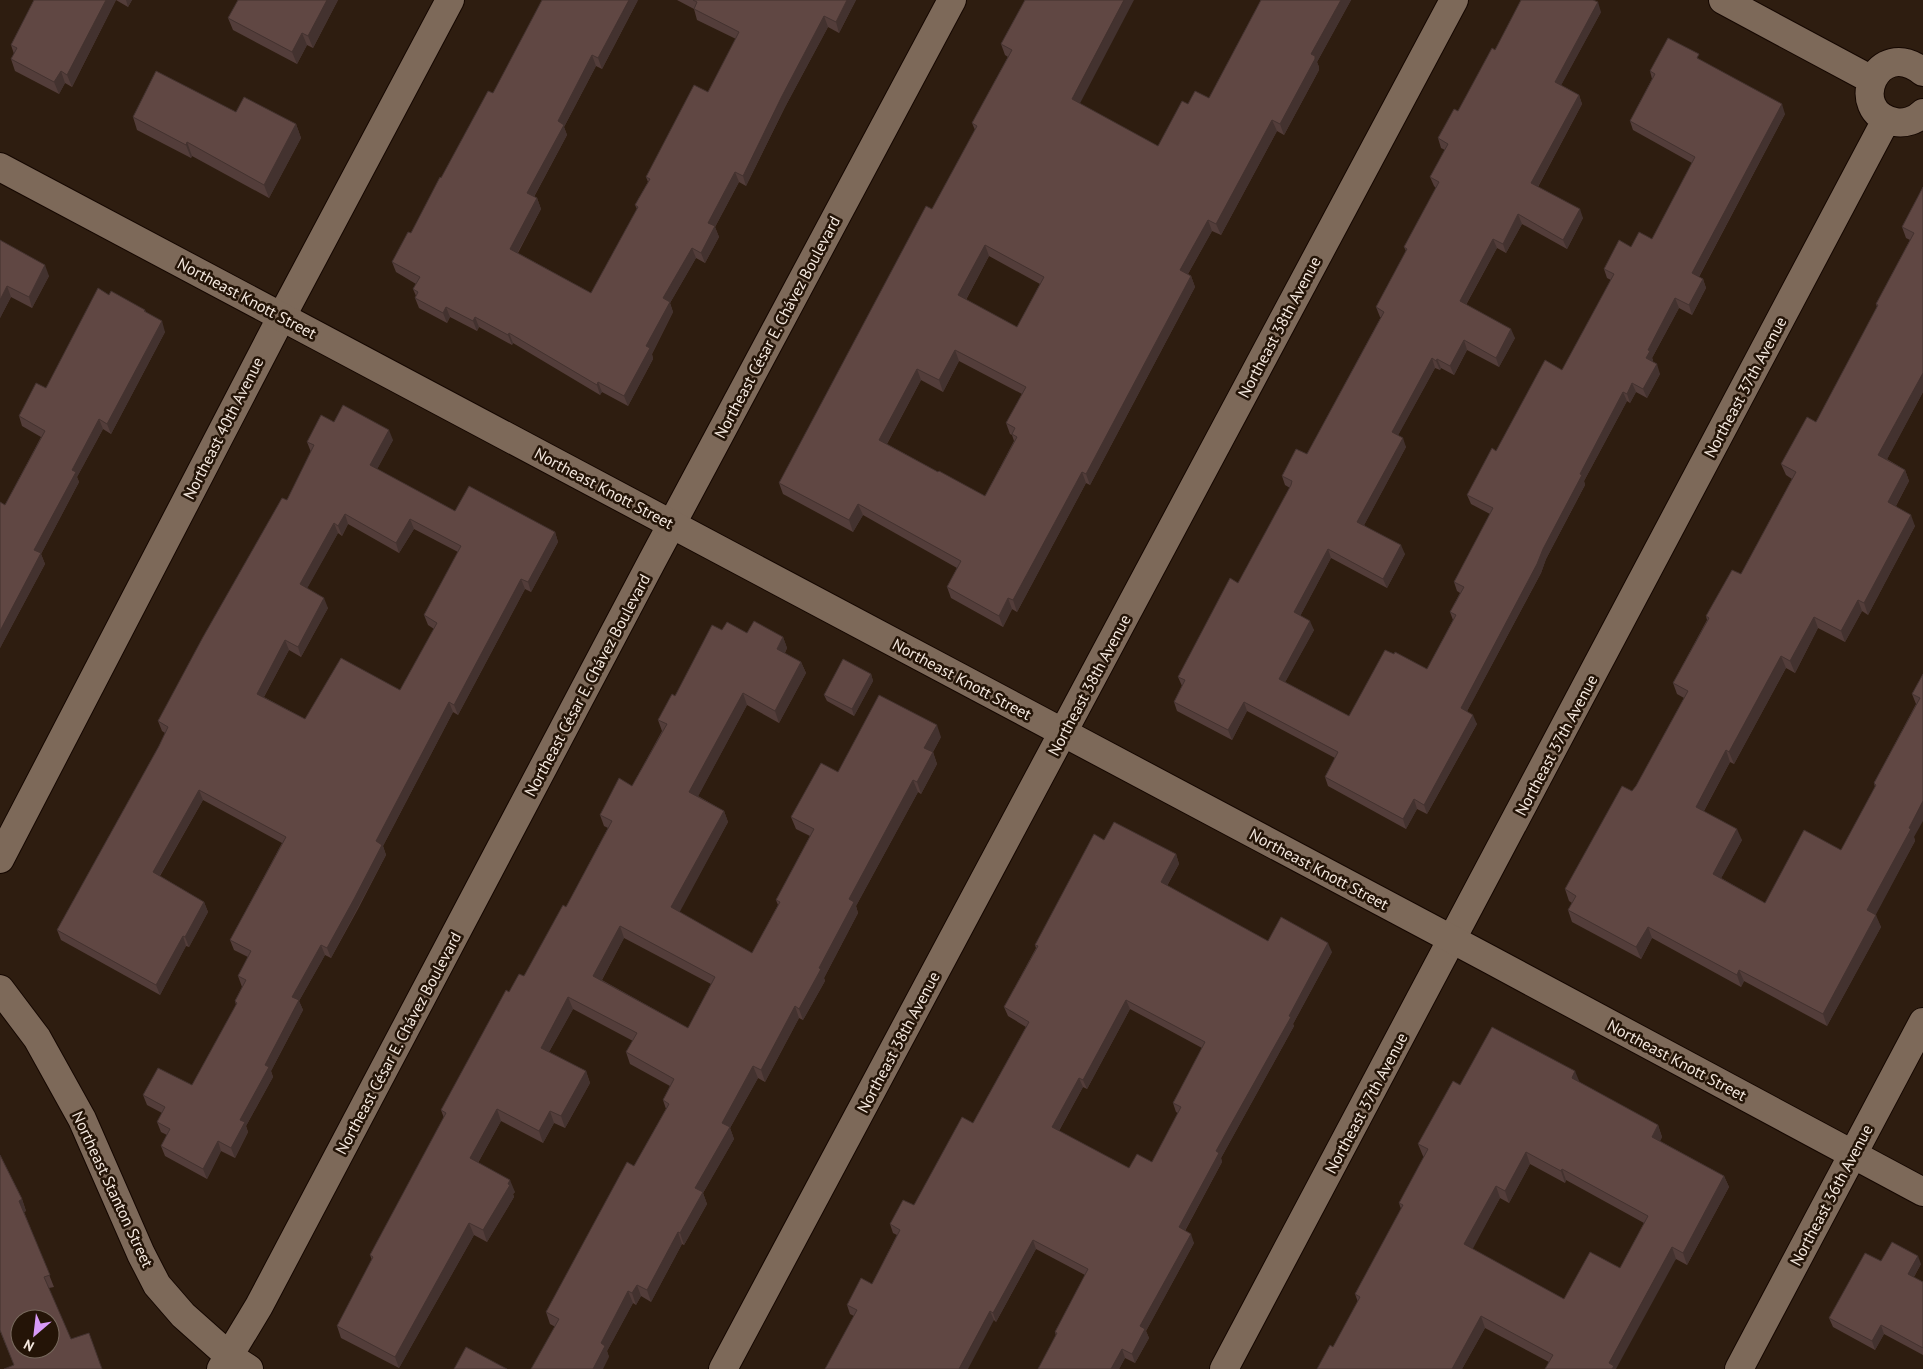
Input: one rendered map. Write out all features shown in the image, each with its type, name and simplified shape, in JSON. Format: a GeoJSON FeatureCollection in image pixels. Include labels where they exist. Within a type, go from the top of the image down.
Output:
{"type":"FeatureCollection","features":[{"type":"Feature","properties":{"kind":"street","name":"Northeast 40th Avenue"},"geometry":{"type":"LineString","coordinates":[[0,859],[282,316],[450,0]]}},
{"type":"Feature","properties":{"kind":"street","name":"Northeast César E. Chávez Boulevard"},"geometry":{"type":"LineString","coordinates":[[233,1365],[259,1306],[672,524],[952,0]]}},
{"type":"Feature","properties":{"kind":"street","name":"Northeast 38th Avenue"},"geometry":{"type":"LineString","coordinates":[[724,1369],[1454,0]]}},
{"type":"Feature","properties":{"kind":"street"},"geometry":{"type":"LineString","coordinates":[[1723,0],[1872,80]]}},
{"type":"Feature","properties":{"kind":"street"},"geometry":{"type":"LineString","coordinates":[[1921,63],[1900,62],[1888,64],[1879,70],[1872,80],[1869,91],[1871,102],[1877,113],[1886,120],[1901,123],[1912,121],[1923,113]]}},
{"type":"Feature","properties":{"kind":"street","name":"Northeast 37th Avenue"},"geometry":{"type":"LineString","coordinates":[[1224,1369],[1886,120]]}},
{"type":"Feature","properties":{"kind":"street","name":"Northeast Knott Street"},"geometry":{"type":"LineString","coordinates":[[0,167],[1923,1192]]}},
{"type":"Feature","properties":{"kind":"street","name":"Northeast Stanton Street"},"geometry":{"type":"LineString","coordinates":[[0,988],[37,1038],[82,1119],[141,1254],[157,1285],[183,1315],[233,1365]]}},
{"type":"Feature","properties":{"kind":"street","name":"Northeast 36th Avenue"},"geometry":{"type":"LineString","coordinates":[[1739,1369],[1923,1022]]}},
{"type":"Feature","properties":{"kind":"building"},"geometry":{"type":"Polygon","coordinates":[[[34,0],[106,0],[67,75],[61,71],[54,82],[11,59],[17,48],[11,45],[34,0]]]}},
{"type":"Feature","properties":{"kind":"building"},"geometry":{"type":"Polygon","coordinates":[[[238,0],[327,0],[308,36],[302,33],[292,52],[228,18],[238,0]]]}},
{"type":"Feature","properties":{"kind":"building"},"geometry":{"type":"Polygon","coordinates":[[[542,0],[629,0],[598,58],[592,55],[558,121],[564,125],[527,193],[537,198],[510,249],[591,293],[638,207],[635,205],[650,179],[646,177],[694,85],[708,92],[739,32],[694,9],[697,2],[693,0],[847,0],[836,22],[824,16],[743,176],[735,172],[708,223],[715,226],[701,253],[692,248],[663,298],[670,302],[646,346],[650,348],[624,396],[598,382],[597,385],[509,333],[508,335],[475,317],[473,321],[446,307],[443,313],[415,298],[418,292],[413,289],[420,277],[392,262],[408,232],[411,233],[488,91],[493,93],[542,0]]]}},
{"type":"Feature","properties":{"kind":"building"},"geometry":{"type":"Polygon","coordinates":[[[1025,0],[1124,0],[1072,99],[1158,146],[1182,101],[1188,104],[1195,91],[1209,98],[1261,0],[1341,0],[1311,54],[1315,56],[1315,59],[1280,124],[1272,120],[1216,224],[1208,220],[1180,270],[1191,276],[1086,474],[1082,472],[1013,600],[1008,598],[999,616],[947,587],[961,561],[858,504],[849,520],[779,483],[926,206],[932,209],[977,126],[972,123],[1012,50],[1001,44],[1025,0]],[[985,245],[958,295],[1017,327],[1044,277],[985,245]],[[955,350],[939,380],[917,369],[879,440],[985,496],[1017,437],[1012,434],[1015,428],[1006,423],[1026,387],[955,350]]]}},
{"type":"Feature","properties":{"kind":"building"},"geometry":{"type":"Polygon","coordinates":[[[1521,0],[1593,0],[1598,2],[1555,82],[1579,95],[1531,183],[1580,209],[1563,240],[1518,214],[1503,244],[1493,239],[1460,301],[1511,329],[1496,358],[1464,340],[1450,366],[1432,358],[1392,432],[1403,438],[1357,522],[1401,545],[1383,579],[1328,549],[1294,612],[1310,621],[1279,679],[1349,716],[1385,650],[1394,654],[1395,652],[1427,669],[1456,615],[1450,612],[1464,587],[1454,582],[1493,508],[1467,495],[1492,448],[1496,451],[1545,360],[1562,370],[1614,274],[1604,269],[1619,240],[1631,247],[1639,232],[1652,239],[1695,157],[1630,121],[1655,74],[1650,71],[1668,38],[1699,54],[1697,58],[1782,104],[1692,273],[1703,279],[1689,305],[1675,298],[1648,350],[1650,351],[1646,358],[1657,364],[1643,389],[1632,383],[1627,394],[1623,392],[1580,474],[1582,475],[1537,564],[1461,708],[1473,715],[1424,805],[1414,799],[1403,819],[1325,777],[1338,752],[1244,702],[1228,730],[1174,702],[1185,680],[1178,677],[1230,578],[1238,583],[1291,485],[1292,481],[1282,476],[1296,449],[1307,454],[1384,312],[1376,307],[1407,249],[1404,247],[1439,182],[1430,177],[1448,144],[1438,138],[1454,109],[1458,111],[1492,48],[1495,50],[1521,0]]]}},
{"type":"Feature","properties":{"kind":"building"},"geometry":{"type":"Polygon","coordinates":[[[156,71],[236,112],[244,97],[296,124],[264,185],[187,142],[186,145],[133,117],[156,71]]]}},
{"type":"Feature","properties":{"kind":"building"},"geometry":{"type":"Polygon","coordinates":[[[1923,187],[1923,373],[1878,455],[1905,470],[1888,502],[1911,515],[1864,603],[1858,600],[1841,631],[1814,617],[1790,661],[1781,656],[1729,752],[1726,750],[1696,807],[1737,829],[1713,874],[1765,903],[1804,830],[1841,850],[1876,785],[1874,783],[1920,698],[1912,694],[1923,674],[1923,801],[1909,828],[1911,829],[1867,910],[1876,915],[1823,1014],[1739,970],[1737,975],[1648,927],[1636,947],[1568,910],[1576,896],[1565,889],[1622,786],[1632,791],[1636,786],[1688,691],[1673,683],[1709,618],[1706,616],[1732,570],[1741,574],[1796,472],[1781,464],[1807,417],[1816,422],[1878,305],[1876,304],[1914,233],[1902,227],[1923,187]]]}},
{"type":"Feature","properties":{"kind":"building"},"geometry":{"type":"Polygon","coordinates":[[[0,240],[45,265],[29,297],[7,286],[0,300],[0,240]]]}},
{"type":"Feature","properties":{"kind":"building"},"geometry":{"type":"Polygon","coordinates":[[[98,288],[109,295],[111,291],[162,321],[107,424],[99,419],[72,470],[76,472],[34,550],[41,553],[0,631],[0,502],[5,505],[45,431],[19,416],[36,383],[46,388],[98,288]]]}},
{"type":"Feature","properties":{"kind":"building"},"geometry":{"type":"Polygon","coordinates":[[[343,405],[389,430],[370,465],[455,511],[469,486],[555,532],[528,582],[521,579],[454,705],[449,702],[376,841],[382,845],[354,899],[327,948],[321,945],[292,997],[299,1000],[265,1065],[269,1067],[240,1120],[245,1122],[231,1148],[218,1141],[203,1169],[161,1146],[170,1129],[157,1122],[165,1107],[143,1095],[158,1068],[192,1085],[237,1003],[235,1001],[246,980],[238,976],[251,951],[230,940],[286,837],[199,790],[153,872],[204,902],[156,985],[57,930],[159,746],[168,727],[158,721],[282,498],[287,500],[314,445],[307,442],[321,415],[334,422],[343,405]],[[345,514],[338,526],[334,523],[300,584],[324,598],[298,647],[285,640],[257,694],[305,719],[341,658],[400,690],[437,623],[424,615],[461,546],[410,519],[396,543],[345,514]]]}},
{"type":"Feature","properties":{"kind":"building"},"geometry":{"type":"Polygon","coordinates":[[[754,621],[783,637],[777,649],[801,662],[775,711],[743,693],[689,792],[724,811],[671,907],[752,953],[780,902],[776,900],[814,829],[791,817],[821,763],[838,772],[879,695],[937,725],[924,748],[933,752],[917,782],[913,780],[849,899],[854,902],[799,1009],[795,1006],[761,1070],[753,1066],[722,1123],[730,1127],[695,1188],[703,1192],[680,1233],[678,1232],[647,1290],[637,1285],[632,1293],[628,1291],[601,1343],[605,1346],[593,1369],[531,1369],[559,1319],[546,1312],[627,1162],[634,1166],[669,1104],[663,1100],[674,1079],[626,1052],[637,1033],[568,997],[541,1048],[586,1071],[561,1116],[550,1111],[539,1131],[497,1109],[470,1158],[510,1180],[508,1184],[510,1185],[483,1230],[469,1223],[395,1357],[337,1326],[373,1257],[370,1255],[446,1113],[441,1110],[506,990],[509,992],[519,974],[524,976],[563,905],[566,907],[612,821],[600,815],[619,778],[632,786],[667,724],[658,720],[672,694],[675,696],[712,625],[722,630],[727,622],[747,633],[754,621]],[[620,926],[593,976],[688,1028],[715,977],[620,926]]]}},
{"type":"Feature","properties":{"kind":"building"},"geometry":{"type":"Polygon","coordinates":[[[843,659],[871,674],[852,709],[824,695],[843,659]]]}},
{"type":"Feature","properties":{"kind":"building"},"geometry":{"type":"Polygon","coordinates":[[[1114,822],[1176,854],[1161,882],[1268,941],[1281,917],[1328,943],[1289,1016],[1291,1017],[1216,1151],[1219,1153],[1179,1227],[1191,1234],[1140,1326],[1145,1329],[1132,1354],[1122,1349],[1111,1369],[1038,1369],[1088,1269],[1033,1240],[993,1313],[990,1311],[959,1369],[825,1369],[857,1310],[847,1305],[861,1278],[872,1284],[900,1230],[890,1224],[903,1200],[914,1205],[962,1117],[973,1123],[1029,1022],[1004,1007],[1038,946],[1035,945],[1094,834],[1104,840],[1114,822]],[[1126,1000],[1083,1080],[1079,1078],[1052,1127],[1129,1168],[1137,1154],[1152,1162],[1181,1107],[1173,1103],[1205,1042],[1126,1000]]]}},
{"type":"Feature","properties":{"kind":"building"},"geometry":{"type":"Polygon","coordinates":[[[1492,1027],[1575,1071],[1572,1078],[1658,1125],[1652,1137],[1724,1176],[1683,1253],[1672,1247],[1609,1363],[1614,1366],[1612,1369],[1545,1369],[1553,1355],[1481,1316],[1452,1369],[1317,1369],[1330,1345],[1333,1347],[1360,1297],[1355,1294],[1403,1205],[1399,1203],[1428,1149],[1418,1144],[1453,1081],[1460,1085],[1492,1027]],[[1526,1152],[1505,1191],[1496,1186],[1464,1244],[1564,1299],[1590,1252],[1620,1268],[1648,1216],[1562,1169],[1561,1171],[1526,1152]]]}},
{"type":"Feature","properties":{"kind":"building"},"geometry":{"type":"Polygon","coordinates":[[[0,1155],[22,1199],[19,1201],[50,1275],[44,1277],[58,1309],[10,1309],[10,1355],[0,1330],[0,1155]]]}},
{"type":"Feature","properties":{"kind":"building"},"geometry":{"type":"Polygon","coordinates":[[[1892,1242],[1918,1256],[1908,1274],[1923,1282],[1923,1348],[1881,1325],[1872,1341],[1829,1318],[1865,1253],[1881,1261],[1892,1242]]]}},
{"type":"Feature","properties":{"kind":"building"},"geometry":{"type":"Polygon","coordinates":[[[60,1314],[71,1339],[89,1333],[102,1369],[4,1369],[14,1365],[12,1359],[60,1359],[60,1314]]]}},
{"type":"Feature","properties":{"kind":"building"},"geometry":{"type":"Polygon","coordinates":[[[466,1347],[507,1369],[454,1369],[466,1347]]]}}]}
